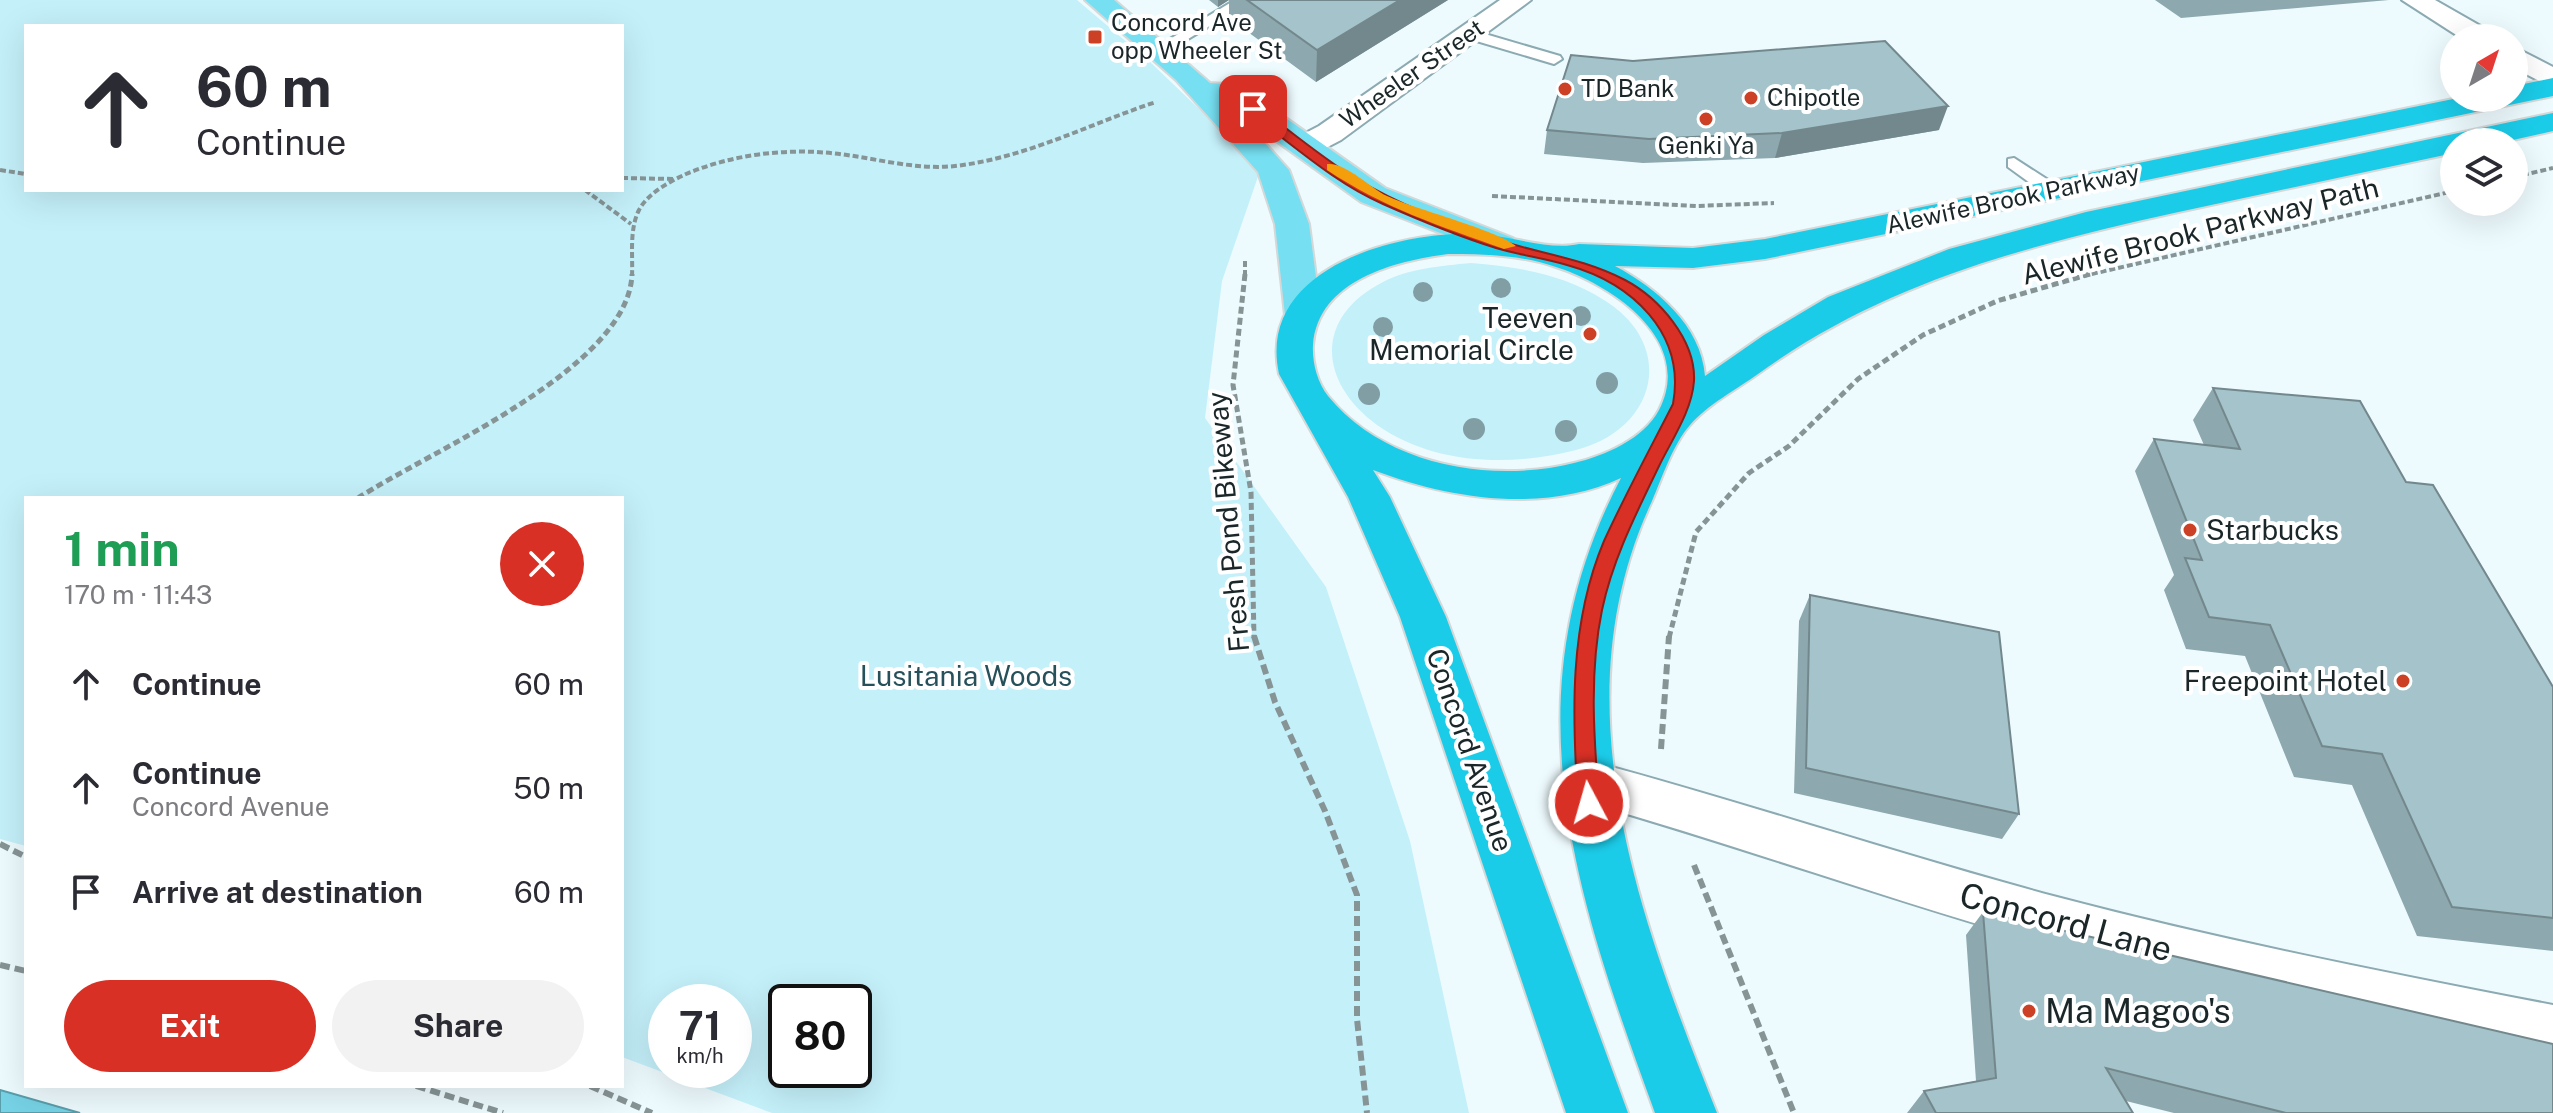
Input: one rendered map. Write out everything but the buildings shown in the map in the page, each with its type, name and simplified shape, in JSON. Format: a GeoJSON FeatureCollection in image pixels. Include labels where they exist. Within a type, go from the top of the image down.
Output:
{"type":"FeatureCollection","features":[{"type":"Feature","properties":{"kind":"highway"},"geometry":{"type":"LineString","coordinates":[[2528,92],[2553,87]]}},
{"type":"Feature","properties":{"kind":"highway","name":"Alewife Brook Parkway"},"geometry":{"type":"LineString","coordinates":[[1511,247],[1639,258],[1722,255],[1799,243],[2440,111]]}},
{"type":"Feature","properties":{"kind":"highway"},"geometry":{"type":"LineString","coordinates":[[2525,128],[2553,122]]}},
{"type":"Feature","properties":{"kind":"highway","name":"Alewife Brook Parkway"},"geometry":{"type":"LineString","coordinates":[[1311,401],[1333,426],[1381,456],[1421,472],[1487,484],[1553,482],[1595,473],[1644,449],[1671,422],[1795,331],[1840,305],[1928,267],[2061,228],[2440,147]]}},
{"type":"Feature","properties":{"kind":"highway"},"geometry":{"type":"LineString","coordinates":[[1311,401],[1301,384],[1294,357],[1296,331],[1303,315],[1336,279],[1375,259],[1435,245],[1511,247],[1592,269],[1623,285],[1660,316],[1677,340],[1685,365],[1685,391],[1612,543],[1595,600],[1585,662],[1586,781],[1610,900],[1646,1009],[1686,1113]]}},
{"type":"Feature","properties":{"kind":"highway","name":"Concord Avenue"},"geometry":{"type":"LineString","coordinates":[[1311,401],[1369,497],[1409,583],[1597,1113]]}},
{"type":"Feature","properties":{"kind":"main road"},"geometry":{"type":"LineString","coordinates":[[1098,0],[1186,74],[1273,170],[1292,224],[1303,315]]}},
{"type":"Feature","properties":{"kind":"main road"},"geometry":{"type":"LineString","coordinates":[[1186,74],[1253,109],[1373,195],[1511,247]]}},
{"type":"Feature","properties":{"kind":"street","name":"Wheeler Street"},"geometry":{"type":"LineString","coordinates":[[1305,146],[1330,133],[1518,0]]}},
{"type":"Feature","properties":{"kind":"street"},"geometry":{"type":"LineString","coordinates":[[2415,0],[2457,24]]}},
{"type":"Feature","properties":{"kind":"street"},"geometry":{"type":"LineString","coordinates":[[2528,64],[2553,79]]}},
{"type":"Feature","properties":{"kind":"street","name":"Concord Lane"},"geometry":{"type":"LineString","coordinates":[[1586,781],[1668,803],[1988,902],[2199,959],[2553,1033]]}},
{"type":"Feature","properties":{"kind":"lane"},"geometry":{"type":"LineString","coordinates":[[1158,51],[1246,0]]}},
{"type":"Feature","properties":{"kind":"lane"},"geometry":{"type":"LineString","coordinates":[[1468,34],[1554,59]]}},
{"type":"Feature","properties":{"kind":"lane"},"geometry":{"type":"LineString","coordinates":[[2014,163],[2053,191]]}},
{"type":"Feature","properties":{"kind":"path"},"geometry":{"type":"LineString","coordinates":[[361,496],[548,386],[593,351],[620,317],[632,289],[635,265],[631,224],[641,206],[675,179],[709,165],[787,152],[830,153],[911,166],[948,167],[984,162],[1017,155],[1110,117],[1162,100],[1155,93]]}},
{"type":"Feature","properties":{"kind":"path"},"geometry":{"type":"LineString","coordinates":[[2528,174],[2553,168]]}},
{"type":"Feature","properties":{"kind":"path"},"geometry":{"type":"LineString","coordinates":[[0,170],[24,174]]}},
{"type":"Feature","properties":{"kind":"path"},"geometry":{"type":"LineString","coordinates":[[624,178],[675,179]]}},
{"type":"Feature","properties":{"kind":"path"},"geometry":{"type":"LineString","coordinates":[[588,192],[631,224]]}},
{"type":"Feature","properties":{"kind":"path","name":"Alewife Brook Parkway Path"},"geometry":{"type":"LineString","coordinates":[[1661,753],[1670,624],[1696,532],[1733,489],[1789,446],[1858,379],[1923,335],[1997,301],[2129,263],[2440,194]]}},
{"type":"Feature","properties":{"kind":"path"},"geometry":{"type":"LineString","coordinates":[[1477,195],[1696,206],[1784,203]]}},
{"type":"Feature","properties":{"kind":"path","name":"Fresh Pond Bikeway"},"geometry":{"type":"LineString","coordinates":[[1246,247],[1244,305],[1233,385],[1251,492],[1254,643],[1275,702],[1325,811],[1357,895],[1357,1019],[1367,1113]]}},
{"type":"Feature","properties":{"kind":"path"},"geometry":{"type":"LineString","coordinates":[[0,844],[24,856]]}},
{"type":"Feature","properties":{"kind":"path"},"geometry":{"type":"LineString","coordinates":[[1697,873],[1794,1113]]}},
{"type":"Feature","properties":{"kind":"path"},"geometry":{"type":"LineString","coordinates":[[0,965],[24,971]]}},
{"type":"Feature","properties":{"kind":"path"},"geometry":{"type":"LineString","coordinates":[[422,1088],[503,1113]]}},
{"type":"Feature","properties":{"kind":"path"},"geometry":{"type":"LineString","coordinates":[[595,1088],[652,1113]]}},
{"type":"Feature","properties":{"kind":"green space","name":"Lusitania Woods"},"geometry":{"type":"Polygon","coordinates":[[[0,0],[1077,0],[1149,61],[1261,168],[1222,281],[1205,418],[1326,587],[1410,841],[1469,1113],[772,1113],[705,1088],[752,1088],[752,984],[648,984],[648,1067],[624,1058],[624,496],[24,496],[24,845],[0,839],[0,0]]]}},
{"type":"Feature","properties":{"kind":"green space"},"geometry":{"type":"Polygon","coordinates":[[[1471,263],[1557,278],[1604,300],[1627,319],[1642,340],[1649,362],[1648,385],[1640,406],[1625,425],[1603,440],[1576,450],[1526,459],[1474,459],[1423,448],[1399,438],[1357,408],[1343,389],[1335,370],[1332,350],[1335,331],[1345,313],[1361,296],[1393,277],[1426,268],[1471,263]]]}},
{"type":"Feature","properties":{"kind":"water"},"geometry":{"type":"Polygon","coordinates":[[[0,1090],[80,1113],[0,1113],[0,1090]]]}},
{"type":"Feature","properties":{"kind":"slow traffic"},"geometry":{"type":"LineString","coordinates":[[1332,167],[1373,195],[1402,208],[1509,246]]}},
{"type":"Feature","properties":{"kind":"place","name":"Concord Ave opp Wheeler St"},"geometry":{"type":"Point","coordinates":[1095,37]}},
{"type":"Feature","properties":{"kind":"place","name":"TD Bank"},"geometry":{"type":"Point","coordinates":[1565,89]}},
{"type":"Feature","properties":{"kind":"place","name":"Chipotle"},"geometry":{"type":"Point","coordinates":[1751,98]}},
{"type":"Feature","properties":{"kind":"place","name":"Genki Ya"},"geometry":{"type":"Point","coordinates":[1706,119]}},
{"type":"Feature","properties":{"kind":"place","name":"Teeven Memorial Circle"},"geometry":{"type":"Point","coordinates":[1590,334]}},
{"type":"Feature","properties":{"kind":"place","name":"Starbucks"},"geometry":{"type":"Point","coordinates":[2190,530]}},
{"type":"Feature","properties":{"kind":"place","name":"Freepoint Hotel"},"geometry":{"type":"Point","coordinates":[2403,681]}},
{"type":"Feature","properties":{"kind":"place","name":"Ma Magoo's"},"geometry":{"type":"Point","coordinates":[2029,1011]}},
{"type":"Feature","properties":{"kind":"route"},"geometry":{"type":"LineString","coordinates":[[1253,109],[1347,179],[1385,201],[1501,245],[1539,251],[1575,262],[1623,285],[1660,316],[1677,340],[1686,378],[1681,404],[1612,543],[1593,610],[1585,662],[1583,733],[1589,803]]}}]}
